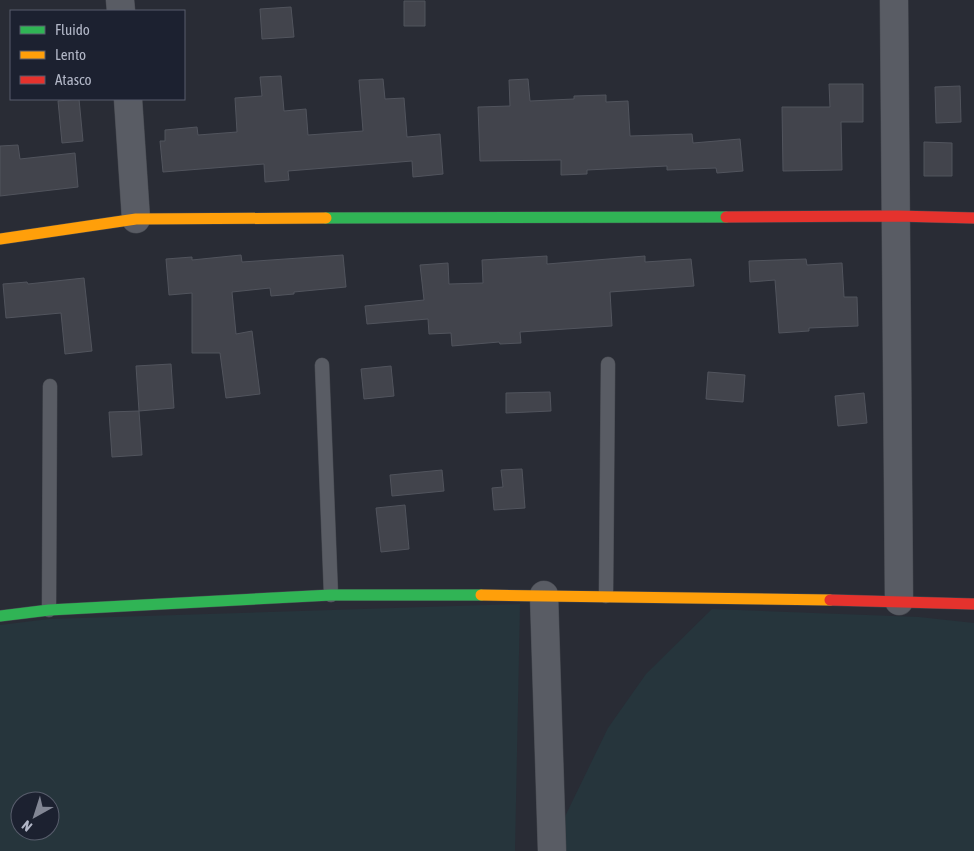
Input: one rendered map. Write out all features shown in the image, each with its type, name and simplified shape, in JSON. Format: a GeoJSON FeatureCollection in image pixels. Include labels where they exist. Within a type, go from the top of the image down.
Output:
{"type":"FeatureCollection","features":[{"type":"Feature","properties":{"kind":"street"},"geometry":{"type":"LineString","coordinates":[[894,0],[899,601]]}},
{"type":"Feature","properties":{"kind":"street"},"geometry":{"type":"LineString","coordinates":[[128,100],[136,219]]}},
{"type":"Feature","properties":{"kind":"street"},"geometry":{"type":"LineString","coordinates":[[0,239],[136,219],[897,216],[974,218]]}},
{"type":"Feature","properties":{"kind":"street"},"geometry":{"type":"LineString","coordinates":[[0,616],[49,610],[331,595],[544,595],[974,604]]}},
{"type":"Feature","properties":{"kind":"street"},"geometry":{"type":"LineString","coordinates":[[544,595],[552,851]]}},
{"type":"Feature","properties":{"kind":"lane"},"geometry":{"type":"LineString","coordinates":[[606,596],[608,364]]}},
{"type":"Feature","properties":{"kind":"lane"},"geometry":{"type":"LineString","coordinates":[[322,365],[331,595]]}},
{"type":"Feature","properties":{"kind":"lane"},"geometry":{"type":"LineString","coordinates":[[49,610],[50,386]]}},
{"type":"Feature","properties":{"kind":"shaded area"},"geometry":{"type":"Polygon","coordinates":[[[520,604],[515,851],[0,851],[0,625],[49,619],[520,604]]]}},
{"type":"Feature","properties":{"kind":"shaded area"},"geometry":{"type":"Polygon","coordinates":[[[712,609],[919,617],[974,623],[974,851],[553,851],[555,837],[608,728],[646,674],[712,609]]]}},
{"type":"Feature","properties":{"kind":"building"},"geometry":{"type":"Polygon","coordinates":[[[404,1],[425,1],[425,26],[404,26],[404,1]]]}},
{"type":"Feature","properties":{"kind":"building"},"geometry":{"type":"Polygon","coordinates":[[[291,7],[294,37],[262,39],[260,9],[291,7]]]}},
{"type":"Feature","properties":{"kind":"building"},"geometry":{"type":"Polygon","coordinates":[[[281,76],[284,111],[306,109],[308,135],[363,131],[359,80],[383,79],[385,99],[404,98],[407,137],[440,134],[443,174],[413,177],[412,161],[288,171],[289,180],[265,182],[264,164],[163,172],[160,141],[165,141],[165,130],[197,127],[198,135],[237,132],[235,98],[262,96],[260,77],[281,76]]]}},
{"type":"Feature","properties":{"kind":"building"},"geometry":{"type":"Polygon","coordinates":[[[528,79],[530,101],[574,99],[574,96],[606,95],[606,102],[628,101],[630,136],[692,134],[693,143],[740,139],[743,171],[717,173],[716,168],[667,170],[667,166],[587,170],[587,174],[561,175],[561,160],[480,161],[478,107],[510,106],[509,80],[528,79]]]}},
{"type":"Feature","properties":{"kind":"building"},"geometry":{"type":"Polygon","coordinates":[[[829,84],[863,84],[863,122],[841,122],[842,170],[783,171],[782,107],[830,107],[829,84]]]}},
{"type":"Feature","properties":{"kind":"building"},"geometry":{"type":"Polygon","coordinates":[[[960,86],[961,122],[936,123],[935,87],[960,86]]]}},
{"type":"Feature","properties":{"kind":"building"},"geometry":{"type":"Polygon","coordinates":[[[79,100],[83,141],[62,143],[58,101],[79,100]]]}},
{"type":"Feature","properties":{"kind":"building"},"geometry":{"type":"Polygon","coordinates":[[[924,142],[952,143],[952,176],[924,176],[924,142]]]}},
{"type":"Feature","properties":{"kind":"building"},"geometry":{"type":"Polygon","coordinates":[[[18,145],[20,159],[75,153],[78,187],[0,196],[0,146],[18,145]]]}},
{"type":"Feature","properties":{"kind":"building"},"geometry":{"type":"Polygon","coordinates":[[[241,255],[242,262],[343,255],[346,287],[271,296],[270,288],[232,292],[236,334],[252,331],[260,394],[226,398],[220,353],[192,353],[192,293],[169,295],[166,259],[192,257],[192,260],[241,255]]]}},
{"type":"Feature","properties":{"kind":"building"},"geometry":{"type":"Polygon","coordinates":[[[547,256],[547,264],[645,256],[645,262],[691,259],[694,286],[610,292],[612,326],[520,332],[521,343],[500,344],[499,342],[452,346],[451,333],[429,334],[428,319],[367,324],[365,306],[424,300],[420,265],[448,263],[449,284],[483,283],[482,260],[547,256]]]}},
{"type":"Feature","properties":{"kind":"building"},"geometry":{"type":"Polygon","coordinates":[[[806,259],[807,265],[842,263],[844,297],[857,297],[858,326],[809,328],[809,331],[779,333],[775,280],[750,282],[749,261],[806,259]]]}},
{"type":"Feature","properties":{"kind":"building"},"geometry":{"type":"Polygon","coordinates":[[[84,278],[92,351],[65,354],[61,313],[6,318],[3,284],[27,282],[28,284],[84,278]]]}},
{"type":"Feature","properties":{"kind":"building"},"geometry":{"type":"Polygon","coordinates":[[[171,364],[174,408],[139,411],[136,366],[171,364]]]}},
{"type":"Feature","properties":{"kind":"building"},"geometry":{"type":"Polygon","coordinates":[[[391,366],[394,396],[364,399],[361,369],[391,366]]]}},
{"type":"Feature","properties":{"kind":"building"},"geometry":{"type":"Polygon","coordinates":[[[708,372],[745,375],[743,402],[706,399],[708,372]]]}},
{"type":"Feature","properties":{"kind":"building"},"geometry":{"type":"Polygon","coordinates":[[[550,392],[551,411],[506,413],[506,393],[550,392]]]}},
{"type":"Feature","properties":{"kind":"building"},"geometry":{"type":"Polygon","coordinates":[[[864,393],[867,423],[838,426],[835,396],[864,393]]]}},
{"type":"Feature","properties":{"kind":"building"},"geometry":{"type":"Polygon","coordinates":[[[139,411],[142,455],[112,457],[109,412],[139,411]]]}},
{"type":"Feature","properties":{"kind":"building"},"geometry":{"type":"Polygon","coordinates":[[[522,469],[525,508],[494,510],[492,488],[503,487],[501,470],[522,469]]]}},
{"type":"Feature","properties":{"kind":"building"},"geometry":{"type":"Polygon","coordinates":[[[442,470],[444,491],[392,496],[390,475],[442,470]]]}},
{"type":"Feature","properties":{"kind":"building"},"geometry":{"type":"Polygon","coordinates":[[[405,505],[409,549],[381,552],[376,508],[405,505]]]}},
{"type":"Feature","properties":{"kind":"traffic: fast"},"geometry":{"type":"LineString","coordinates":[[326,218],[726,217]]}},
{"type":"Feature","properties":{"kind":"traffic: fast"},"geometry":{"type":"LineString","coordinates":[[0,616],[49,610],[331,595],[481,595]]}},
{"type":"Feature","properties":{"kind":"traffic: slow"},"geometry":{"type":"LineString","coordinates":[[0,239],[136,219],[326,218]]}},
{"type":"Feature","properties":{"kind":"traffic: slow"},"geometry":{"type":"LineString","coordinates":[[481,595],[830,600]]}},
{"type":"Feature","properties":{"kind":"traffic: jam"},"geometry":{"type":"LineString","coordinates":[[726,217],[897,216],[974,218]]}},
{"type":"Feature","properties":{"kind":"traffic: jam"},"geometry":{"type":"LineString","coordinates":[[830,600],[974,604]]}}]}
